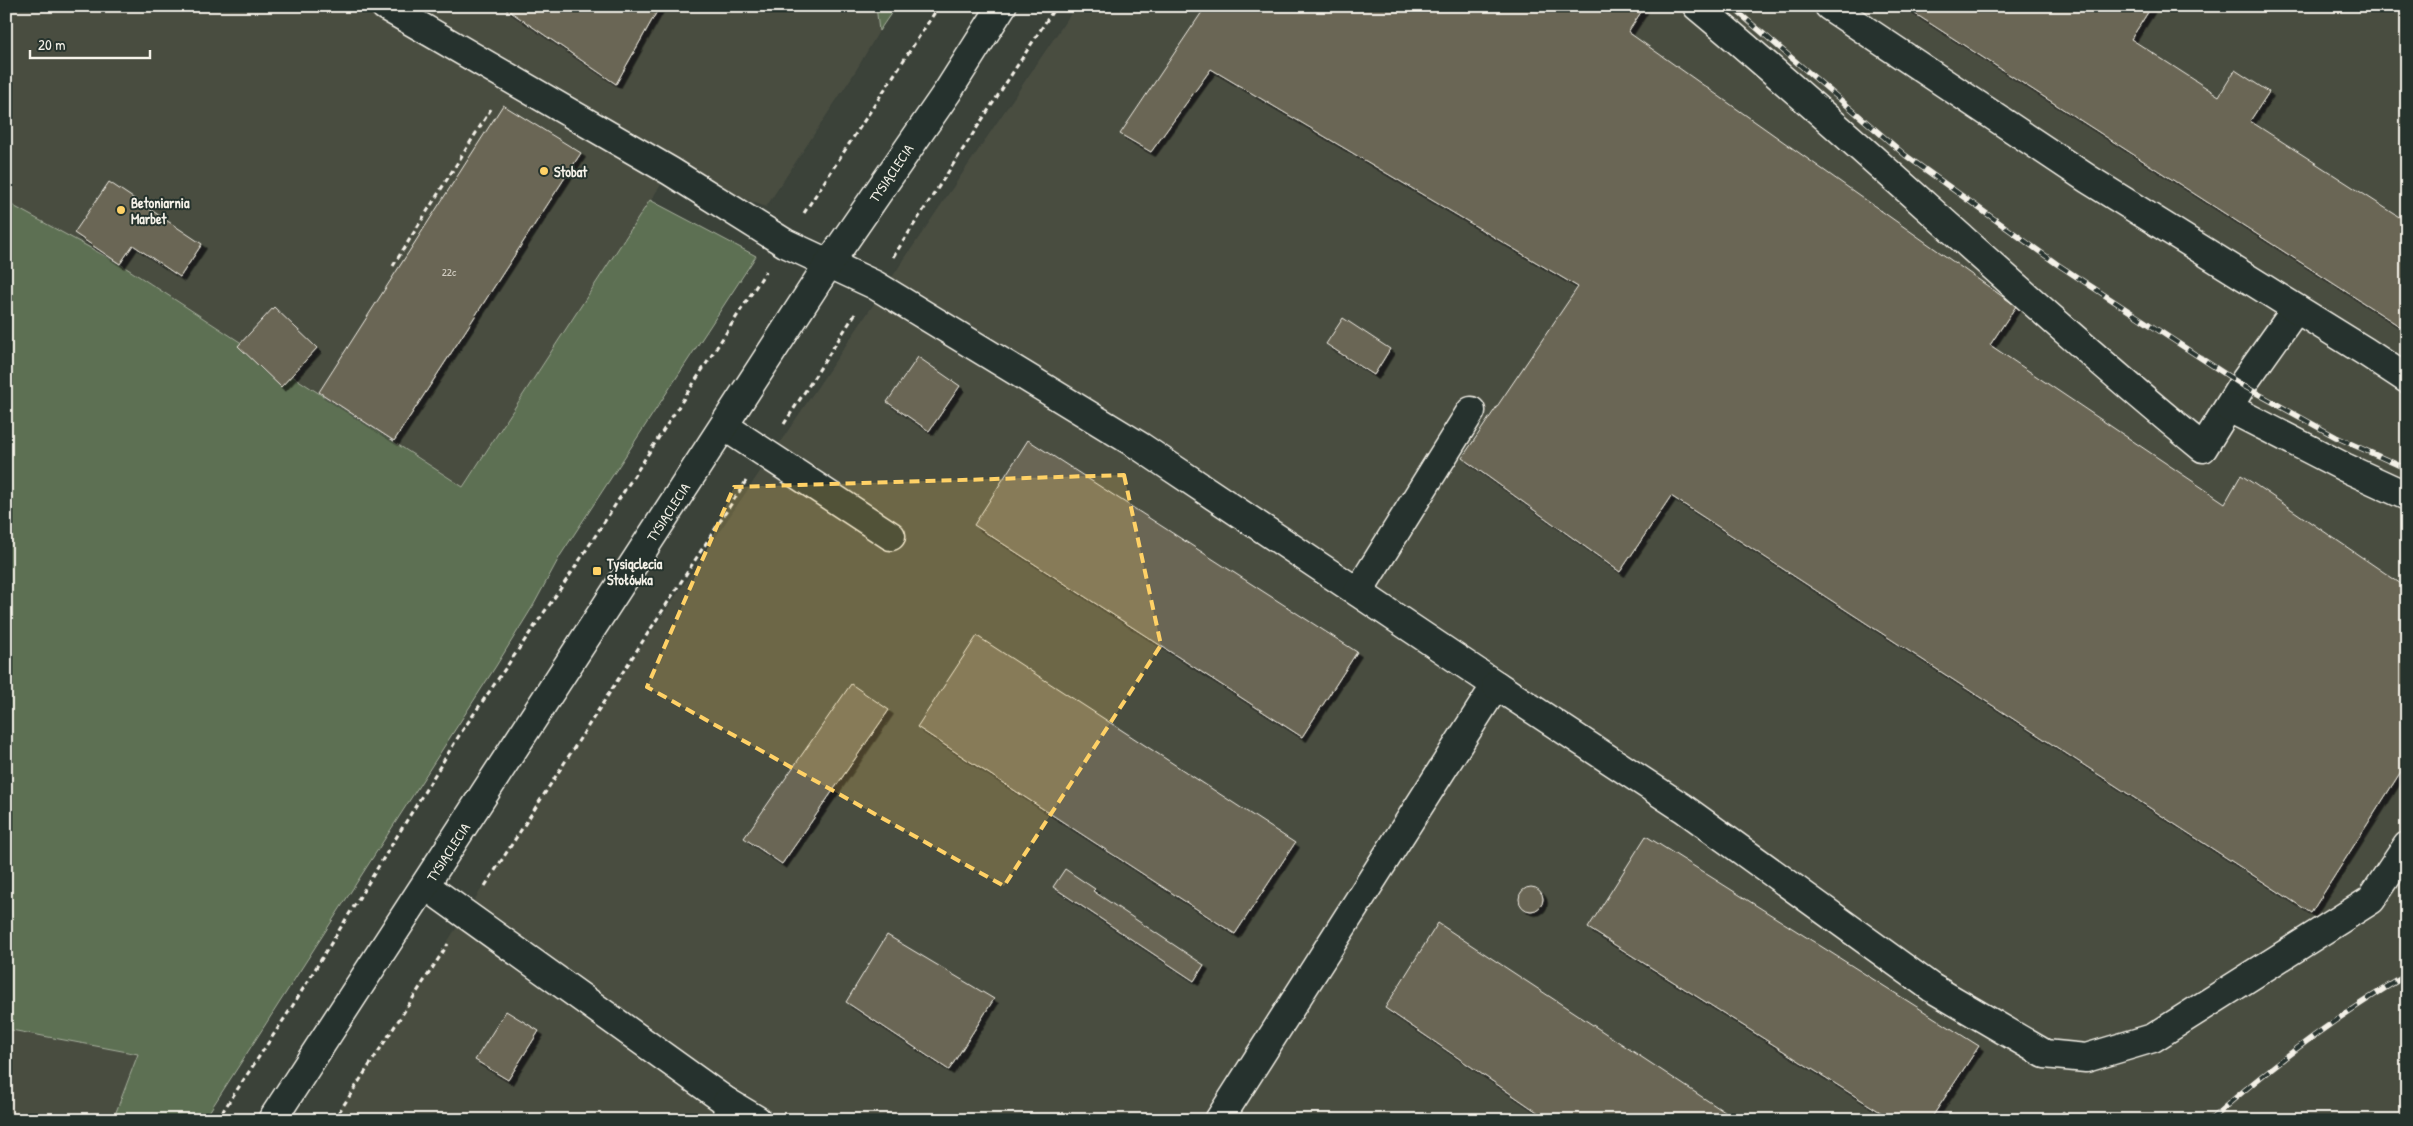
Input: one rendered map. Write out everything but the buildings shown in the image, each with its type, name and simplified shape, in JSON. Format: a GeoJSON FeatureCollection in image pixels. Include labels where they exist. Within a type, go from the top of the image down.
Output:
{"type":"FeatureCollection","features":[{"type":"Feature","properties":{"kind":"street"},"geometry":{"type":"LineString","coordinates":[[386,6],[670,171],[785,243],[830,262],[874,285],[1141,447],[1683,808],[1932,988],[2045,1054],[2086,1058],[2153,1038],[2371,900],[2407,846]]}},
{"type":"Feature","properties":{"kind":"street","name":"TYSIĄCLECIA"},"geometry":{"type":"LineString","coordinates":[[272,1120],[426,886],[830,262],[948,91],[1002,6]]}},
{"type":"Feature","properties":{"kind":"street"},"geometry":{"type":"LineString","coordinates":[[1697,6],[1837,125],[2003,276],[2204,448],[2242,385],[2296,309]]}},
{"type":"Feature","properties":{"kind":"street"},"geometry":{"type":"LineString","coordinates":[[1829,6],[2088,179],[2407,379]]}},
{"type":"Feature","properties":{"kind":"street"},"geometry":{"type":"LineString","coordinates":[[2229,408],[2344,467],[2407,496]]}},
{"type":"Feature","properties":{"kind":"street"},"geometry":{"type":"LineString","coordinates":[[1358,592],[1471,411]]}},
{"type":"Feature","properties":{"kind":"street"},"geometry":{"type":"LineString","coordinates":[[724,426],[890,536]]}},
{"type":"Feature","properties":{"kind":"street"},"geometry":{"type":"LineString","coordinates":[[1219,1120],[1496,684]]}},
{"type":"Feature","properties":{"kind":"street"},"geometry":{"type":"LineString","coordinates":[[426,886],[728,1111],[757,1120]]}},
{"type":"Feature","properties":{"kind":"path"},"geometry":{"type":"LineString","coordinates":[[804,213],[938,6]]}},
{"type":"Feature","properties":{"kind":"path"},"geometry":{"type":"LineString","coordinates":[[889,263],[1056,6]]}},
{"type":"Feature","properties":{"kind":"path"},"geometry":{"type":"LineString","coordinates":[[393,266],[510,78]]}},
{"type":"Feature","properties":{"kind":"path"},"geometry":{"type":"LineString","coordinates":[[217,1120],[290,1010],[460,734],[577,563],[760,280]]}},
{"type":"Feature","properties":{"kind":"path"},"geometry":{"type":"LineString","coordinates":[[781,428],[857,312]]}},
{"type":"Feature","properties":{"kind":"path"},"geometry":{"type":"LineString","coordinates":[[334,1120],[750,474]]}},
{"type":"Feature","properties":{"kind":"highlighted area"},"geometry":{"type":"Polygon","coordinates":[[[1124,475],[1161,645],[1004,886],[647,687],[734,487],[1124,475]]]}},
{"type":"Feature","properties":{"kind":"shaded area"},"geometry":{"type":"Polygon","coordinates":[[[6,6],[876,6],[879,31],[855,72],[766,207],[670,171],[463,487],[120,264],[6,205],[6,6]]]}},
{"type":"Feature","properties":{"kind":"shaded area"},"geometry":{"type":"Polygon","coordinates":[[[1076,6],[2407,6],[2407,1120],[332,1120],[578,740],[1076,6]]]}},
{"type":"Feature","properties":{"kind":"shaded area"},"geometry":{"type":"Polygon","coordinates":[[[6,1029],[138,1054],[113,1120],[6,1120],[6,1029]]]}},
{"type":"Feature","properties":{"kind":"green space"},"geometry":{"type":"Polygon","coordinates":[[[876,6],[896,6],[879,31],[876,6]]]}},
{"type":"Feature","properties":{"kind":"green space"},"geometry":{"type":"Polygon","coordinates":[[[650,200],[756,256],[560,556],[533,606],[496,666],[204,1120],[113,1120],[138,1054],[6,1029],[6,202],[120,264],[463,487],[650,200]]]}},
{"type":"Feature","properties":{"kind":"railway"},"geometry":{"type":"LineString","coordinates":[[1731,6],[1905,155],[2057,264],[2242,385],[2336,437],[2407,469]]}},
{"type":"Feature","properties":{"kind":"railway"},"geometry":{"type":"LineString","coordinates":[[2210,1120],[2305,1042],[2355,1007],[2407,975]]}},
{"type":"Feature","properties":{"kind":"place","name":"Stobat"},"geometry":{"type":"Point","coordinates":[544,171]}},
{"type":"Feature","properties":{"kind":"place","name":"Betoniarnia Marbet"},"geometry":{"type":"Point","coordinates":[121,210]}},
{"type":"Feature","properties":{"kind":"place","name":"Tysiąclecia Stołówka"},"geometry":{"type":"Point","coordinates":[597,571]}}]}
